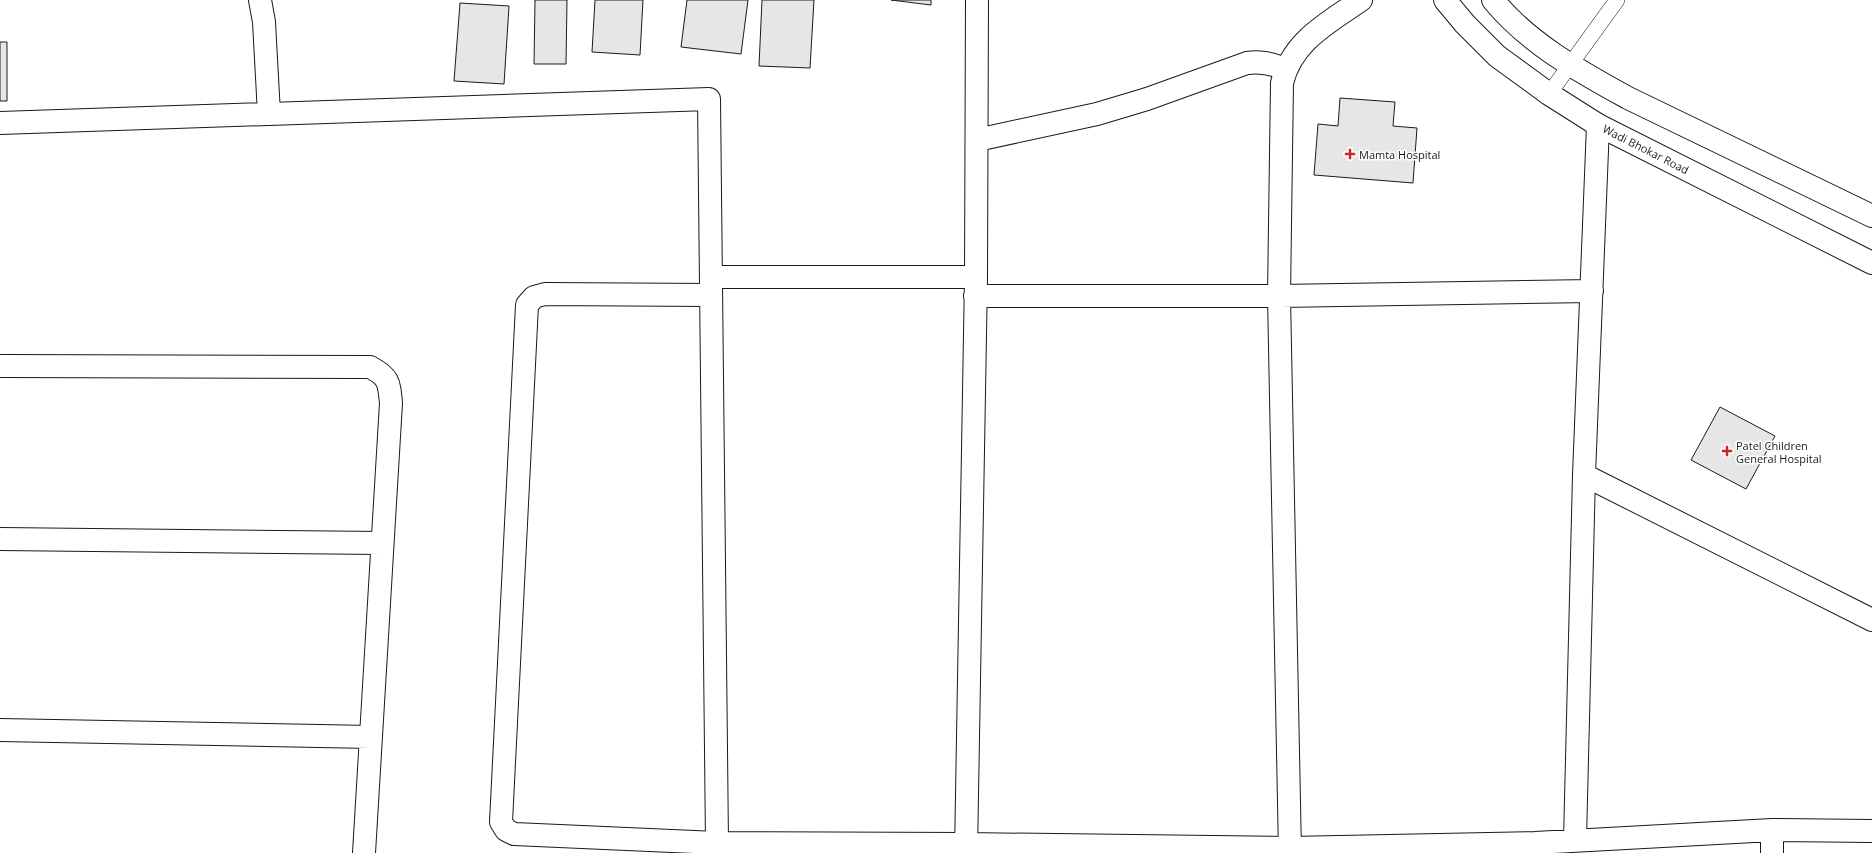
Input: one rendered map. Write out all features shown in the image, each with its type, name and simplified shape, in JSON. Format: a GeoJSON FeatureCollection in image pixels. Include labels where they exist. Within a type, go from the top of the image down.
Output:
{"type":"FeatureCollection","features":[{"type":"Feature","properties":{"kind":"street"},"geometry":{"type":"LineString","coordinates":[[260,0],[264,22],[269,114]]}},
{"type":"Feature","properties":{"kind":"street"},"geometry":{"type":"LineString","coordinates":[[966,848],[977,140],[977,0]]}},
{"type":"Feature","properties":{"kind":"street"},"geometry":{"type":"LineString","coordinates":[[1290,851],[1279,296],[1282,83],[1286,70],[1297,49],[1321,28],[1361,0]]}},
{"type":"Feature","properties":{"kind":"street","name":"Wadi Bhokar Road"},"geometry":{"type":"LineString","coordinates":[[1445,0],[1465,24],[1497,56],[1550,94],[1598,125],[1872,263]]}},
{"type":"Feature","properties":{"kind":"street"},"geometry":{"type":"LineString","coordinates":[[1493,0],[1532,40],[1571,65],[1628,98],[1872,216]]}},
{"type":"Feature","properties":{"kind":"street"},"geometry":{"type":"LineString","coordinates":[[977,140],[1119,108],[1178,89],[1247,63],[1258,61],[1273,64],[1286,70]]}},
{"type":"Feature","properties":{"kind":"street"},"geometry":{"type":"LineString","coordinates":[[0,123],[709,98],[717,843]]}},
{"type":"Feature","properties":{"kind":"street"},"geometry":{"type":"LineString","coordinates":[[1574,840],[1584,475],[1598,125]]}},
{"type":"Feature","properties":{"kind":"street"},"geometry":{"type":"LineString","coordinates":[[1592,291],[1279,296],[975,287],[711,286],[545,294],[534,297],[527,305],[502,822],[506,830],[514,834],[560,845],[717,843],[966,848],[1290,851],[1535,848],[1574,840],[1772,830],[1872,831]]}},
{"type":"Feature","properties":{"kind":"street"},"geometry":{"type":"LineString","coordinates":[[0,366],[370,367],[383,374],[389,384],[391,403],[364,853]]}},
{"type":"Feature","properties":{"kind":"street"},"geometry":{"type":"LineString","coordinates":[[1584,475],[1872,620]]}},
{"type":"Feature","properties":{"kind":"street"},"geometry":{"type":"LineString","coordinates":[[0,539],[382,543]]}},
{"type":"Feature","properties":{"kind":"street"},"geometry":{"type":"LineString","coordinates":[[0,730],[371,737]]}},
{"type":"Feature","properties":{"kind":"street"},"geometry":{"type":"LineString","coordinates":[[1772,830],[1772,853]]}},
{"type":"Feature","properties":{"kind":"lane"},"geometry":{"type":"LineString","coordinates":[[1550,94],[1617,0]]}},
{"type":"Feature","properties":{"kind":"building"},"geometry":{"type":"Polygon","coordinates":[[[535,0],[567,0],[566,64],[534,64],[535,0]]]}},
{"type":"Feature","properties":{"kind":"building"},"geometry":{"type":"Polygon","coordinates":[[[595,0],[643,0],[640,55],[592,52],[595,0]]]}},
{"type":"Feature","properties":{"kind":"building"},"geometry":{"type":"Polygon","coordinates":[[[687,0],[748,0],[741,54],[681,47],[687,0]]]}},
{"type":"Feature","properties":{"kind":"building"},"geometry":{"type":"Polygon","coordinates":[[[762,0],[814,0],[810,68],[759,66],[762,0]]]}},
{"type":"Feature","properties":{"kind":"building"},"geometry":{"type":"Polygon","coordinates":[[[891,0],[931,0],[931,5],[891,0]]]}},
{"type":"Feature","properties":{"kind":"building"},"geometry":{"type":"Polygon","coordinates":[[[460,3],[509,6],[504,84],[454,81],[460,3]]]}},
{"type":"Feature","properties":{"kind":"building"},"geometry":{"type":"Polygon","coordinates":[[[0,42],[7,42],[7,101],[0,101],[0,42]]]}},
{"type":"Feature","properties":{"kind":"building"},"geometry":{"type":"Polygon","coordinates":[[[1340,98],[1395,102],[1393,126],[1417,128],[1413,183],[1314,175],[1318,124],[1338,126],[1340,98]]]}},
{"type":"Feature","properties":{"kind":"building"},"geometry":{"type":"Polygon","coordinates":[[[1720,407],[1775,436],[1746,489],[1691,460],[1720,407]]]}},
{"type":"Feature","properties":{"kind":"place","name":"Mamta Hospital"},"geometry":{"type":"Point","coordinates":[1350,154]}},
{"type":"Feature","properties":{"kind":"place","name":"Patel Children General Hospital"},"geometry":{"type":"Point","coordinates":[1727,451]}}]}
